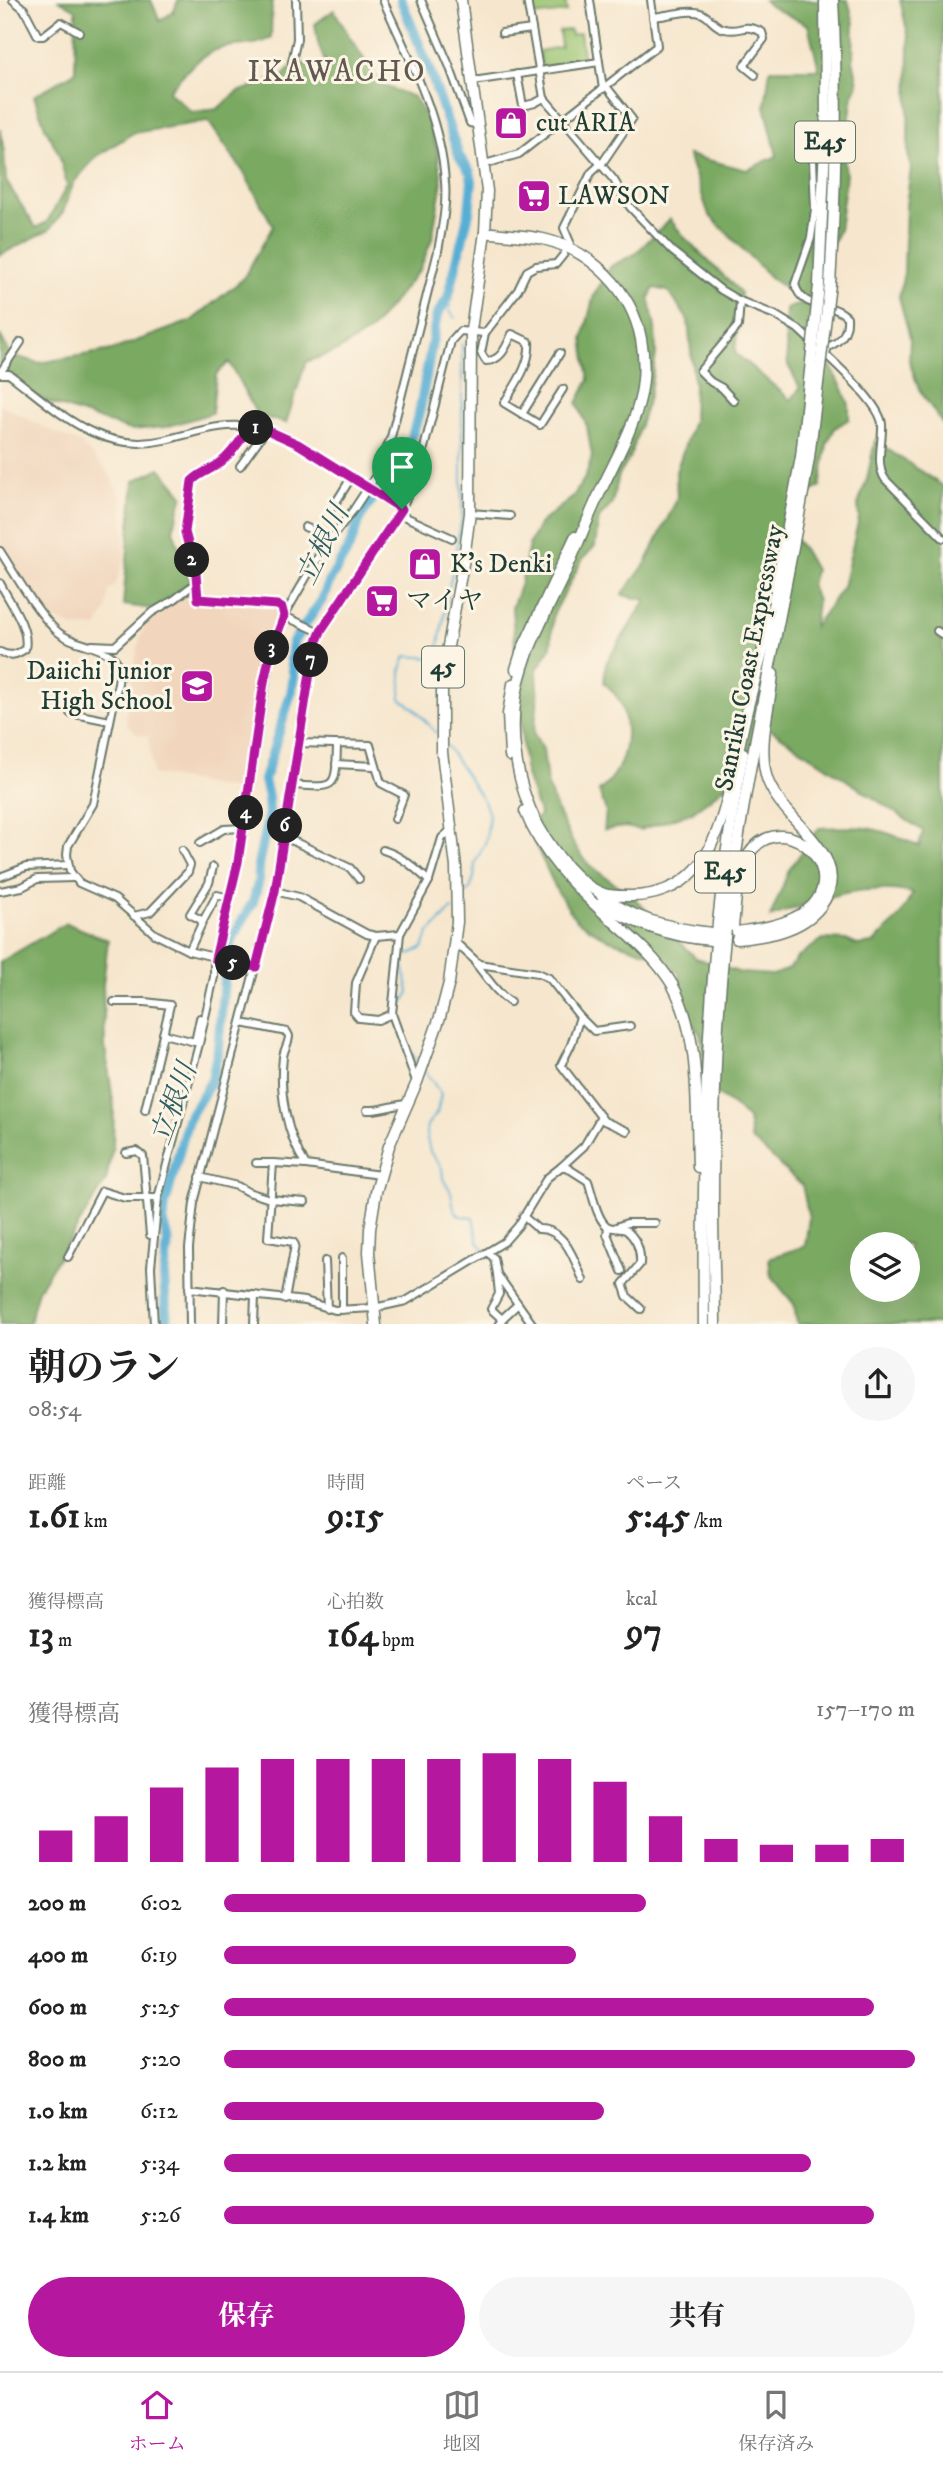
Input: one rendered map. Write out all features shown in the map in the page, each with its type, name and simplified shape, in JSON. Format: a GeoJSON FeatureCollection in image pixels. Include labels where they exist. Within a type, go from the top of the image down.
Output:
{"type":"FeatureCollection","features":[{"type":"Feature","properties":{"kind":"highway","name":"45"},"geometry":{"type":"LineString","coordinates":[[376,1324],[370,1273],[370,1229],[380,1175],[440,1017],[449,983],[455,942],[457,898],[442,752],[442,679],[470,513],[471,330],[487,200],[480,125],[461,0]]}},
{"type":"Feature","properties":{"kind":"highway","name":"Sanriku Coast Expressway"},"geometry":{"type":"LineString","coordinates":[[824,284],[825,0]]}},
{"type":"Feature","properties":{"kind":"highway","name":"Sanriku Coast Expressway"},"geometry":{"type":"LineString","coordinates":[[715,1324],[713,1126],[718,1014],[726,924],[740,820],[805,457],[835,201],[833,0]]}},
{"type":"Feature","properties":{"kind":"highway"},"geometry":{"type":"LineString","coordinates":[[485,232],[542,239],[587,258],[622,294],[641,335],[645,371],[633,424],[587,519],[522,669],[516,695],[514,733],[519,772],[533,815],[553,848],[586,889],[652,957],[672,986],[687,1021],[691,1038],[703,1293]]}},
{"type":"Feature","properties":{"kind":"highway","name":"Sanriku Coast Expressway"},"geometry":{"type":"LineString","coordinates":[[704,1324],[706,1074],[715,948],[741,769],[774,628]]}},
{"type":"Feature","properties":{"kind":"highway"},"geometry":{"type":"LineString","coordinates":[[586,889],[604,894],[652,894],[676,885],[697,868],[709,849],[723,809],[774,628]]}},
{"type":"Feature","properties":{"kind":"highway"},"geometry":{"type":"LineString","coordinates":[[718,1014],[744,864],[755,847],[767,839],[791,838],[805,843],[817,856],[822,868],[823,883],[816,900],[801,914],[783,923],[737,935],[775,933],[798,924],[821,905],[830,886],[830,869],[824,853],[782,806],[774,795],[766,774],[764,746],[774,628]]}},
{"type":"Feature","properties":{"kind":"highway"},"geometry":{"type":"LineString","coordinates":[[586,889],[638,916],[666,926],[712,936]]}},
{"type":"Feature","properties":{"kind":"street"},"geometry":{"type":"LineString","coordinates":[[13,0],[24,9],[38,36],[43,36],[61,22],[79,32]]}},
{"type":"Feature","properties":{"kind":"street"},"geometry":{"type":"LineString","coordinates":[[292,62],[297,39],[296,0]]}},
{"type":"Feature","properties":{"kind":"street"},"geometry":{"type":"LineString","coordinates":[[163,1034],[195,1042],[230,898],[270,654],[286,617],[331,539],[370,490],[377,474],[391,438],[438,251],[445,201],[443,166],[431,115],[383,0]]}},
{"type":"Feature","properties":{"kind":"street"},"geometry":{"type":"LineString","coordinates":[[421,0],[470,123],[480,125]]}},
{"type":"Feature","properties":{"kind":"street"},"geometry":{"type":"LineString","coordinates":[[527,0],[544,97],[563,122],[614,180],[630,207],[672,251],[720,290],[786,322],[847,375],[879,414],[882,427],[880,469],[885,479],[943,538]]}},
{"type":"Feature","properties":{"kind":"street"},"geometry":{"type":"LineString","coordinates":[[570,242],[564,228],[591,173],[601,164],[632,119],[605,88],[590,0]]}},
{"type":"Feature","properties":{"kind":"street"},"geometry":{"type":"LineString","coordinates":[[485,164],[515,157],[657,46],[651,0]]}},
{"type":"Feature","properties":{"kind":"street"},"geometry":{"type":"LineString","coordinates":[[653,17],[696,12],[722,29],[747,26],[762,32],[764,39],[744,66],[755,75]]}},
{"type":"Feature","properties":{"kind":"street"},"geometry":{"type":"LineString","coordinates":[[502,33],[532,29]]}},
{"type":"Feature","properties":{"kind":"street"},"geometry":{"type":"LineString","coordinates":[[473,80],[599,62]]}},
{"type":"Feature","properties":{"kind":"street"},"geometry":{"type":"LineString","coordinates":[[517,74],[523,106],[544,97]]}},
{"type":"Feature","properties":{"kind":"street"},"geometry":{"type":"LineString","coordinates":[[826,355],[826,348],[845,334],[847,317],[838,310],[808,303],[802,299],[796,284],[813,226],[815,209],[812,136],[814,133],[850,133]]}},
{"type":"Feature","properties":{"kind":"street"},"geometry":{"type":"LineString","coordinates":[[563,389],[540,425],[503,403],[523,372],[528,357],[528,342],[512,334],[500,355],[486,361],[481,354],[485,333],[518,290],[527,271],[536,266],[556,264],[564,254]]}},
{"type":"Feature","properties":{"kind":"street"},"geometry":{"type":"LineString","coordinates":[[734,401],[700,371],[738,326],[740,301]]}},
{"type":"Feature","properties":{"kind":"street"},"geometry":{"type":"LineString","coordinates":[[190,1324],[190,1229],[200,1177],[275,891],[317,631],[399,509],[421,460],[452,341],[460,331],[485,333]]}},
{"type":"Feature","properties":{"kind":"street"},"geometry":{"type":"LineString","coordinates":[[0,374],[22,342]]}},
{"type":"Feature","properties":{"kind":"street"},"geometry":{"type":"LineString","coordinates":[[522,414],[560,353]]}},
{"type":"Feature","properties":{"kind":"street"},"geometry":{"type":"LineString","coordinates":[[0,374],[9,374],[88,432],[114,440],[151,442],[218,426],[267,430],[298,444],[399,509],[452,538]]}},
{"type":"Feature","properties":{"kind":"street"},"geometry":{"type":"LineString","coordinates":[[250,427],[222,461],[211,470],[197,475],[192,481],[185,532],[197,582],[198,599],[277,605],[282,608],[286,617],[317,631]]}},
{"type":"Feature","properties":{"kind":"street"},"geometry":{"type":"LineString","coordinates":[[240,466],[267,430]]}},
{"type":"Feature","properties":{"kind":"street"},"geometry":{"type":"LineString","coordinates":[[333,507],[351,478]]}},
{"type":"Feature","properties":{"kind":"street"},"geometry":{"type":"LineString","coordinates":[[470,513],[510,516]]}},
{"type":"Feature","properties":{"kind":"street"},"geometry":{"type":"LineString","coordinates":[[305,527],[331,539]]}},
{"type":"Feature","properties":{"kind":"street"},"geometry":{"type":"LineString","coordinates":[[0,551],[31,599],[58,632],[103,651],[118,664],[118,683],[93,804],[68,846],[68,864],[74,878],[79,883],[115,899],[155,934],[189,951],[215,960],[256,967]]}},
{"type":"Feature","properties":{"kind":"street"},"geometry":{"type":"LineString","coordinates":[[82,644],[115,646],[151,612],[175,599],[197,582]]}},
{"type":"Feature","properties":{"kind":"street"},"geometry":{"type":"LineString","coordinates":[[0,583],[27,641],[25,649],[18,654],[11,656],[0,652]]}},
{"type":"Feature","properties":{"kind":"street"},"geometry":{"type":"LineString","coordinates":[[70,713],[110,721]]}},
{"type":"Feature","properties":{"kind":"street"},"geometry":{"type":"LineString","coordinates":[[298,743],[370,745],[374,766],[382,785],[404,795],[395,818]]}},
{"type":"Feature","properties":{"kind":"street"},"geometry":{"type":"LineString","coordinates":[[292,785],[328,787],[334,779],[337,745]]}},
{"type":"Feature","properties":{"kind":"street"},"geometry":{"type":"LineString","coordinates":[[336,764],[374,766]]}},
{"type":"Feature","properties":{"kind":"street"},"geometry":{"type":"LineString","coordinates":[[200,843],[224,829],[243,828]]}},
{"type":"Feature","properties":{"kind":"street"},"geometry":{"type":"LineString","coordinates":[[417,1082],[392,1014],[400,934],[429,881],[442,838],[452,829]]}},
{"type":"Feature","properties":{"kind":"street"},"geometry":{"type":"LineString","coordinates":[[283,839],[293,841],[350,869],[359,879]]}},
{"type":"Feature","properties":{"kind":"street"},"geometry":{"type":"LineString","coordinates":[[134,916],[150,912],[188,872],[190,865],[182,850]]}},
{"type":"Feature","properties":{"kind":"street"},"geometry":{"type":"LineString","coordinates":[[383,850],[407,862],[429,881]]}},
{"type":"Feature","properties":{"kind":"street"},"geometry":{"type":"LineString","coordinates":[[0,877],[26,867],[68,864]]}},
{"type":"Feature","properties":{"kind":"street"},"geometry":{"type":"LineString","coordinates":[[203,921],[190,914],[209,883],[213,867]]}},
{"type":"Feature","properties":{"kind":"street"},"geometry":{"type":"LineString","coordinates":[[0,891],[22,887],[37,879],[74,878]]}},
{"type":"Feature","properties":{"kind":"street"},"geometry":{"type":"LineString","coordinates":[[275,891],[299,897],[352,927],[376,936],[400,934]]}},
{"type":"Feature","properties":{"kind":"street"},"geometry":{"type":"LineString","coordinates":[[189,951],[217,895],[230,898]]}},
{"type":"Feature","properties":{"kind":"street"},"geometry":{"type":"LineString","coordinates":[[376,936],[356,983],[354,1013],[359,1018],[377,1020],[392,1014]]}},
{"type":"Feature","properties":{"kind":"street"},"geometry":{"type":"LineString","coordinates":[[455,942],[495,985],[500,996],[510,1002]]}},
{"type":"Feature","properties":{"kind":"street"},"geometry":{"type":"LineString","coordinates":[[154,1324],[151,1267],[158,1198],[199,1044],[214,977],[215,960]]}},
{"type":"Feature","properties":{"kind":"street"},"geometry":{"type":"LineString","coordinates":[[472,960],[485,966],[544,975],[554,983],[594,1031],[630,1026]]}},
{"type":"Feature","properties":{"kind":"street"},"geometry":{"type":"LineString","coordinates":[[114,1002],[170,1005],[145,1110]]}},
{"type":"Feature","properties":{"kind":"street"},"geometry":{"type":"LineString","coordinates":[[580,1017],[561,1065],[601,1118],[627,1131]]}},
{"type":"Feature","properties":{"kind":"street"},"geometry":{"type":"LineString","coordinates":[[242,1023],[287,1032],[289,1036],[283,1052],[283,1097],[288,1124],[306,1165]]}},
{"type":"Feature","properties":{"kind":"street"},"geometry":{"type":"LineString","coordinates":[[367,1110],[407,1104]]}},
{"type":"Feature","properties":{"kind":"street"},"geometry":{"type":"LineString","coordinates":[[189,1288],[305,1301],[327,1309],[342,1310],[374,1308],[406,1301],[488,1253],[511,1235],[547,1178],[584,1146],[601,1118]]}},
{"type":"Feature","properties":{"kind":"street"},"geometry":{"type":"LineString","coordinates":[[126,1153],[137,1151],[143,1156],[152,1246]]}},
{"type":"Feature","properties":{"kind":"street"},"geometry":{"type":"LineString","coordinates":[[256,1163],[306,1165],[380,1175]]}},
{"type":"Feature","properties":{"kind":"street"},"geometry":{"type":"LineString","coordinates":[[274,1163],[268,1238],[293,1242],[295,1245],[285,1300]]}},
{"type":"Feature","properties":{"kind":"street"},"geometry":{"type":"LineString","coordinates":[[561,1167],[588,1181],[595,1205],[611,1228],[626,1230],[632,1235],[639,1248],[639,1264],[623,1284],[627,1296],[641,1309]]}},
{"type":"Feature","properties":{"kind":"street"},"geometry":{"type":"LineString","coordinates":[[200,1177],[237,1186],[271,1199],[305,1202]]}},
{"type":"Feature","properties":{"kind":"street"},"geometry":{"type":"LineString","coordinates":[[68,1257],[102,1191],[125,1198],[158,1198]]}},
{"type":"Feature","properties":{"kind":"street"},"geometry":{"type":"LineString","coordinates":[[523,1216],[538,1229],[545,1228],[556,1233],[568,1245],[583,1280]]}},
{"type":"Feature","properties":{"kind":"street"},"geometry":{"type":"LineString","coordinates":[[622,1270],[607,1234],[611,1228],[627,1223],[655,1223]]}},
{"type":"Feature","properties":{"kind":"street"},"geometry":{"type":"LineString","coordinates":[[488,1253],[494,1258],[499,1294],[491,1309],[500,1322],[518,1304]]}},
{"type":"Feature","properties":{"kind":"street"},"geometry":{"type":"LineString","coordinates":[[342,1258],[342,1310]]}},
{"type":"Feature","properties":{"kind":"street"},"geometry":{"type":"LineString","coordinates":[[325,1261],[327,1309]]}},
{"type":"Feature","properties":{"kind":"street"},"geometry":{"type":"LineString","coordinates":[[497,1275],[532,1324]]}},
{"type":"Feature","properties":{"kind":"street"},"geometry":{"type":"LineString","coordinates":[[223,1324],[224,1290]]}},
{"type":"Feature","properties":{"kind":"street"},"geometry":{"type":"LineString","coordinates":[[254,1324],[255,1296]]}},
{"type":"Feature","properties":{"kind":"shaded area"},"geometry":{"type":"Polygon","coordinates":[[[0,404],[81,444],[108,472],[122,499],[124,560],[115,585],[109,590],[106,611],[97,627],[74,627],[45,615],[0,543],[0,404]]]}},
{"type":"Feature","properties":{"kind":"shaded area","name":"Daiichi Junior High School"},"geometry":{"type":"Polygon","coordinates":[[[190,583],[195,590],[195,601],[276,607],[281,610],[251,734],[243,787],[238,790],[153,774],[148,736],[137,734],[125,718],[145,623],[190,583]]]}},
{"type":"Feature","properties":{"kind":"green space"},"geometry":{"type":"Polygon","coordinates":[[[59,0],[151,0],[160,21],[174,11],[178,0],[272,0],[271,38],[259,43],[228,47],[206,55],[193,64],[170,89],[169,92],[192,112],[217,109],[238,92],[282,77],[295,63],[326,65],[315,24],[334,10],[381,85],[414,97],[429,121],[442,181],[432,239],[420,269],[370,331],[337,351],[306,362],[286,423],[257,415],[229,362],[216,375],[212,413],[166,427],[130,430],[42,400],[0,377],[0,335],[11,355],[39,363],[112,350],[191,321],[243,279],[273,226],[244,173],[208,121],[133,133],[96,157],[74,182],[63,212],[49,230],[0,255],[0,129],[6,181],[36,228],[47,222],[67,186],[59,154],[45,127],[34,96],[75,72],[76,10],[59,0]]]}},
{"type":"Feature","properties":{"kind":"green space"},"geometry":{"type":"Polygon","coordinates":[[[531,0],[565,0],[567,12],[533,16],[531,0]]]}},
{"type":"Feature","properties":{"kind":"green space"},"geometry":{"type":"Polygon","coordinates":[[[764,0],[848,0],[854,23],[853,59],[858,84],[853,95],[844,156],[846,176],[839,230],[812,280],[813,295],[824,325],[822,343],[849,405],[849,419],[835,428],[827,444],[820,487],[794,501],[783,519],[815,570],[811,585],[817,601],[814,627],[843,587],[859,518],[858,505],[875,441],[943,486],[943,1324],[797,1324],[794,1304],[771,1276],[769,1258],[805,1246],[809,1218],[802,1185],[751,1140],[748,1119],[717,1094],[703,1054],[700,1033],[685,1016],[679,973],[655,955],[609,940],[576,920],[557,891],[526,824],[540,816],[526,775],[523,753],[512,608],[521,583],[529,544],[540,523],[572,498],[586,476],[592,456],[587,426],[577,403],[589,380],[583,339],[594,295],[611,266],[635,254],[670,219],[683,236],[741,293],[735,353],[791,400],[800,388],[788,365],[786,308],[807,303],[771,278],[709,215],[688,155],[747,170],[777,156],[765,106],[770,69],[819,69],[808,25],[770,6],[764,0]],[[654,288],[649,298],[655,327],[656,354],[649,397],[630,457],[619,475],[612,504],[599,518],[595,546],[582,560],[553,615],[551,647],[537,670],[538,697],[534,734],[543,749],[547,783],[557,811],[574,845],[590,866],[632,896],[696,958],[741,973],[773,975],[789,969],[798,957],[823,939],[846,940],[857,945],[874,943],[900,916],[913,893],[893,890],[857,891],[770,917],[789,870],[819,828],[870,829],[892,834],[919,846],[923,831],[758,721],[753,745],[727,785],[692,812],[640,830],[625,827],[604,830],[606,811],[599,791],[615,773],[626,740],[621,704],[604,682],[606,663],[646,600],[622,595],[646,563],[677,499],[676,472],[693,421],[694,385],[688,320],[668,291],[654,288]]]}},
{"type":"Feature","properties":{"kind":"green space"},"geometry":{"type":"Polygon","coordinates":[[[900,0],[943,0],[943,425],[919,389],[909,361],[910,338],[899,297],[904,273],[906,205],[911,168],[908,154],[909,39],[900,0]]]}},
{"type":"Feature","properties":{"kind":"green space"},"geometry":{"type":"Polygon","coordinates":[[[570,30],[571,35],[580,33],[584,63],[542,68],[539,51],[561,47],[559,31],[570,30]]]}},
{"type":"Feature","properties":{"kind":"green space"},"geometry":{"type":"Polygon","coordinates":[[[160,468],[183,495],[173,530],[191,582],[160,610],[123,605],[134,481],[160,468]]]}},
{"type":"Feature","properties":{"kind":"green space"},"geometry":{"type":"Polygon","coordinates":[[[66,923],[108,940],[103,985],[105,1047],[114,1107],[113,1146],[106,1181],[38,1290],[29,1324],[0,1324],[0,962],[66,923]]]}},
{"type":"Feature","properties":{"kind":"waterway","name":"立根川"},"geometry":{"type":"LineString","coordinates":[[167,1324],[164,1276],[168,1242],[163,1222],[165,1204],[188,1119],[212,1080],[218,1048],[225,970],[232,939],[253,902],[259,880],[258,865],[269,813],[264,780],[291,693],[294,676],[291,660],[293,642],[322,600],[330,580],[350,546],[360,517],[403,456],[411,440],[420,409],[437,315],[448,298],[469,212],[472,181],[470,172],[459,156],[430,71],[401,0]]}},
{"type":"Feature","properties":{"kind":"waterway"},"geometry":{"type":"LineString","coordinates":[[448,298],[451,306],[449,310],[455,318]]}},
{"type":"Feature","properties":{"kind":"waterway"},"geometry":{"type":"LineString","coordinates":[[436,733],[415,709],[401,699],[401,669],[406,656],[433,658],[437,655],[462,517],[462,343]]}},
{"type":"Feature","properties":{"kind":"waterway"},"geometry":{"type":"LineString","coordinates":[[447,746],[485,803],[489,815],[486,841],[475,863],[474,878],[470,889],[462,896]]}},
{"type":"Feature","properties":{"kind":"waterway"},"geometry":{"type":"LineString","coordinates":[[418,1062],[409,1049],[396,1015],[409,992],[402,961],[405,956],[423,948],[428,934],[452,909]]}},
{"type":"Feature","properties":{"kind":"waterway"},"geometry":{"type":"LineString","coordinates":[[425,1071],[441,1094],[437,1113],[427,1125],[430,1152],[442,1168],[454,1210],[460,1216],[473,1217],[478,1242],[485,1250]]}},
{"type":"Feature","properties":{"kind":"place","name":"cut ARIA"},"geometry":{"type":"Point","coordinates":[511,123]}},
{"type":"Feature","properties":{"kind":"place","name":"LAWSON"},"geometry":{"type":"Point","coordinates":[534,196]}},
{"type":"Feature","properties":{"kind":"place","name":"K's Denki"},"geometry":{"type":"Point","coordinates":[425,564]}},
{"type":"Feature","properties":{"kind":"place","name":"マイヤ"},"geometry":{"type":"Point","coordinates":[382,601]}},
{"type":"Feature","properties":{"kind":"place","name":"Daiichi Junior High School"},"geometry":{"type":"Point","coordinates":[197,686]}},
{"type":"Feature","properties":{"kind":"district","name":"IKAWACHO"},"geometry":{"type":"Point","coordinates":[337,72]}},
{"type":"Feature","properties":{"kind":"route"},"geometry":{"type":"LineString","coordinates":[[250,427],[267,430],[298,444],[402,509],[322,629],[311,657],[275,891],[256,967],[215,959],[238,862],[264,682],[270,654],[284,616],[282,608],[277,605],[198,599],[196,574],[185,532],[192,481],[228,456],[250,427]]}}]}
